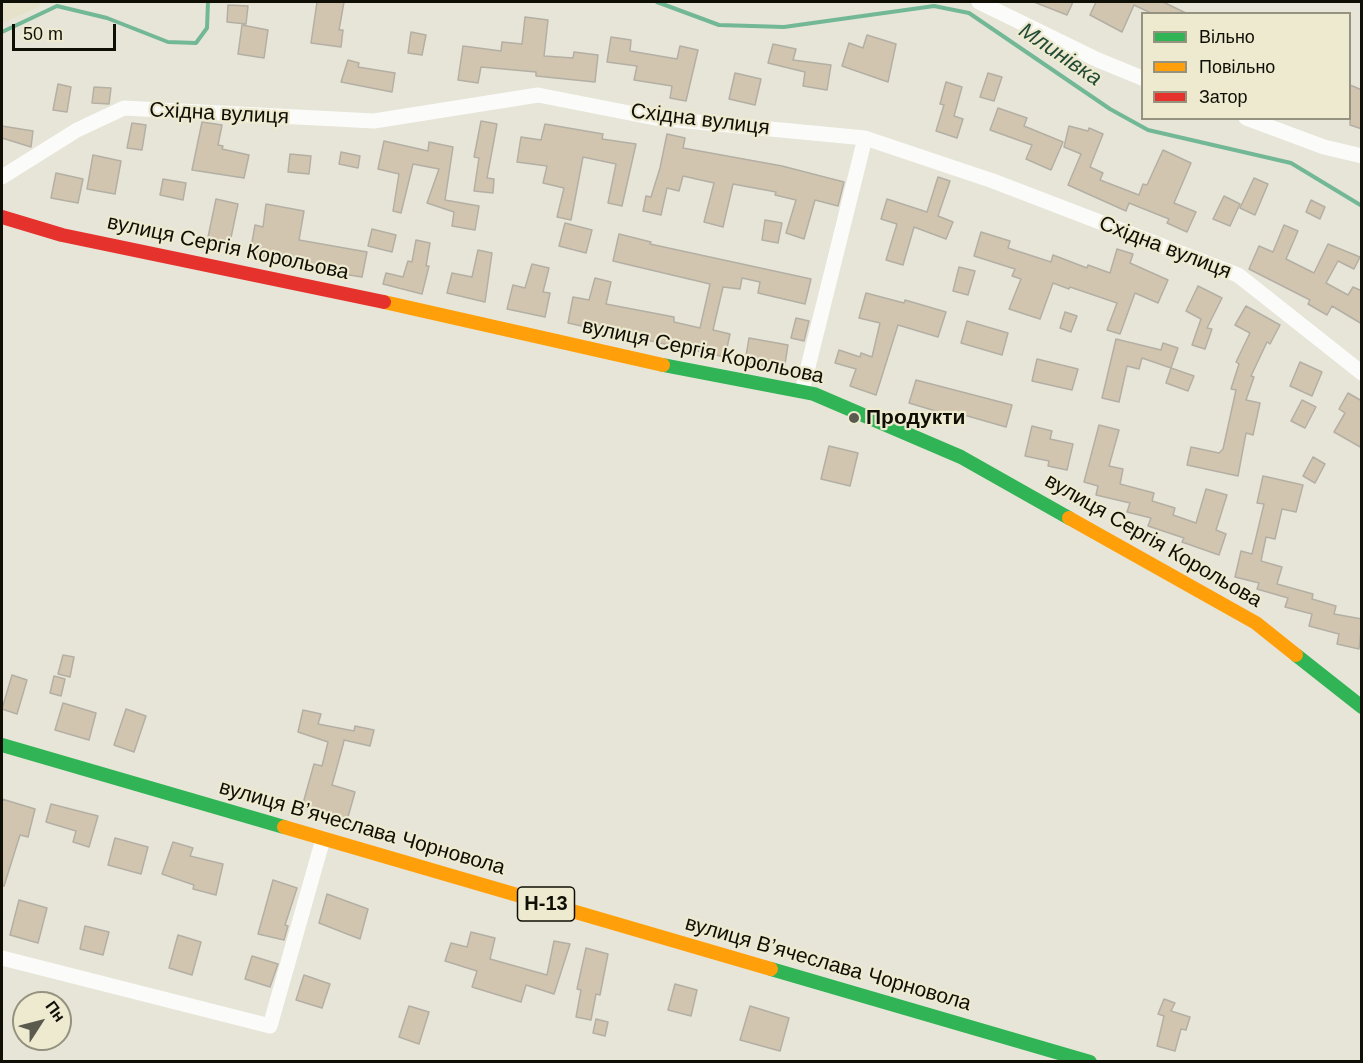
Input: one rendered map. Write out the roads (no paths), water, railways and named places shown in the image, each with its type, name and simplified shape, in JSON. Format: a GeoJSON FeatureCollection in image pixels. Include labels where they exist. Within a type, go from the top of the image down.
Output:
{"type":"FeatureCollection","features":[{"type":"Feature","properties":{"kind":"street"},"geometry":{"type":"LineString","coordinates":[[979,2],[1098,60],[1141,77]]}},
{"type":"Feature","properties":{"kind":"street","name":"Східна вулиця"},"geometry":{"type":"LineString","coordinates":[[2,177],[77,130],[124,108],[374,121],[538,95],[655,118],[865,138],[993,181],[1238,275],[1362,373]]}},
{"type":"Feature","properties":{"kind":"street"},"geometry":{"type":"LineString","coordinates":[[1251,120],[1324,147],[1362,156]]}},
{"type":"Feature","properties":{"kind":"street"},"geometry":{"type":"LineString","coordinates":[[802,391],[865,138]]}},
{"type":"Feature","properties":{"kind":"street","name":"вулиця Сергія Корольова"},"geometry":{"type":"LineString","coordinates":[[2,217],[62,235],[383,302],[663,365],[802,391],[961,457],[1212,598],[1256,623],[1362,707]]}},
{"type":"Feature","properties":{"kind":"street","name":"вулиця Вʼячеслава Чорновола"},"geometry":{"type":"LineString","coordinates":[[2,745],[1090,1062]]}},
{"type":"Feature","properties":{"kind":"street"},"geometry":{"type":"LineString","coordinates":[[2,958],[270,1026],[323,839]]}},
{"type":"Feature","properties":{"kind":"waterway","name":"Млинівка"},"geometry":{"type":"LineString","coordinates":[[2,32],[57,6],[107,18],[168,42],[196,43],[207,28],[208,2]]}},
{"type":"Feature","properties":{"kind":"waterway","name":"Млинівка"},"geometry":{"type":"LineString","coordinates":[[657,2],[719,25],[784,27],[934,6],[969,13],[1110,109],[1148,130],[1291,163],[1362,206]]}},
{"type":"Feature","properties":{"kind":"place","name":"Продукти"},"geometry":{"type":"Point","coordinates":[854,418]}}]}
